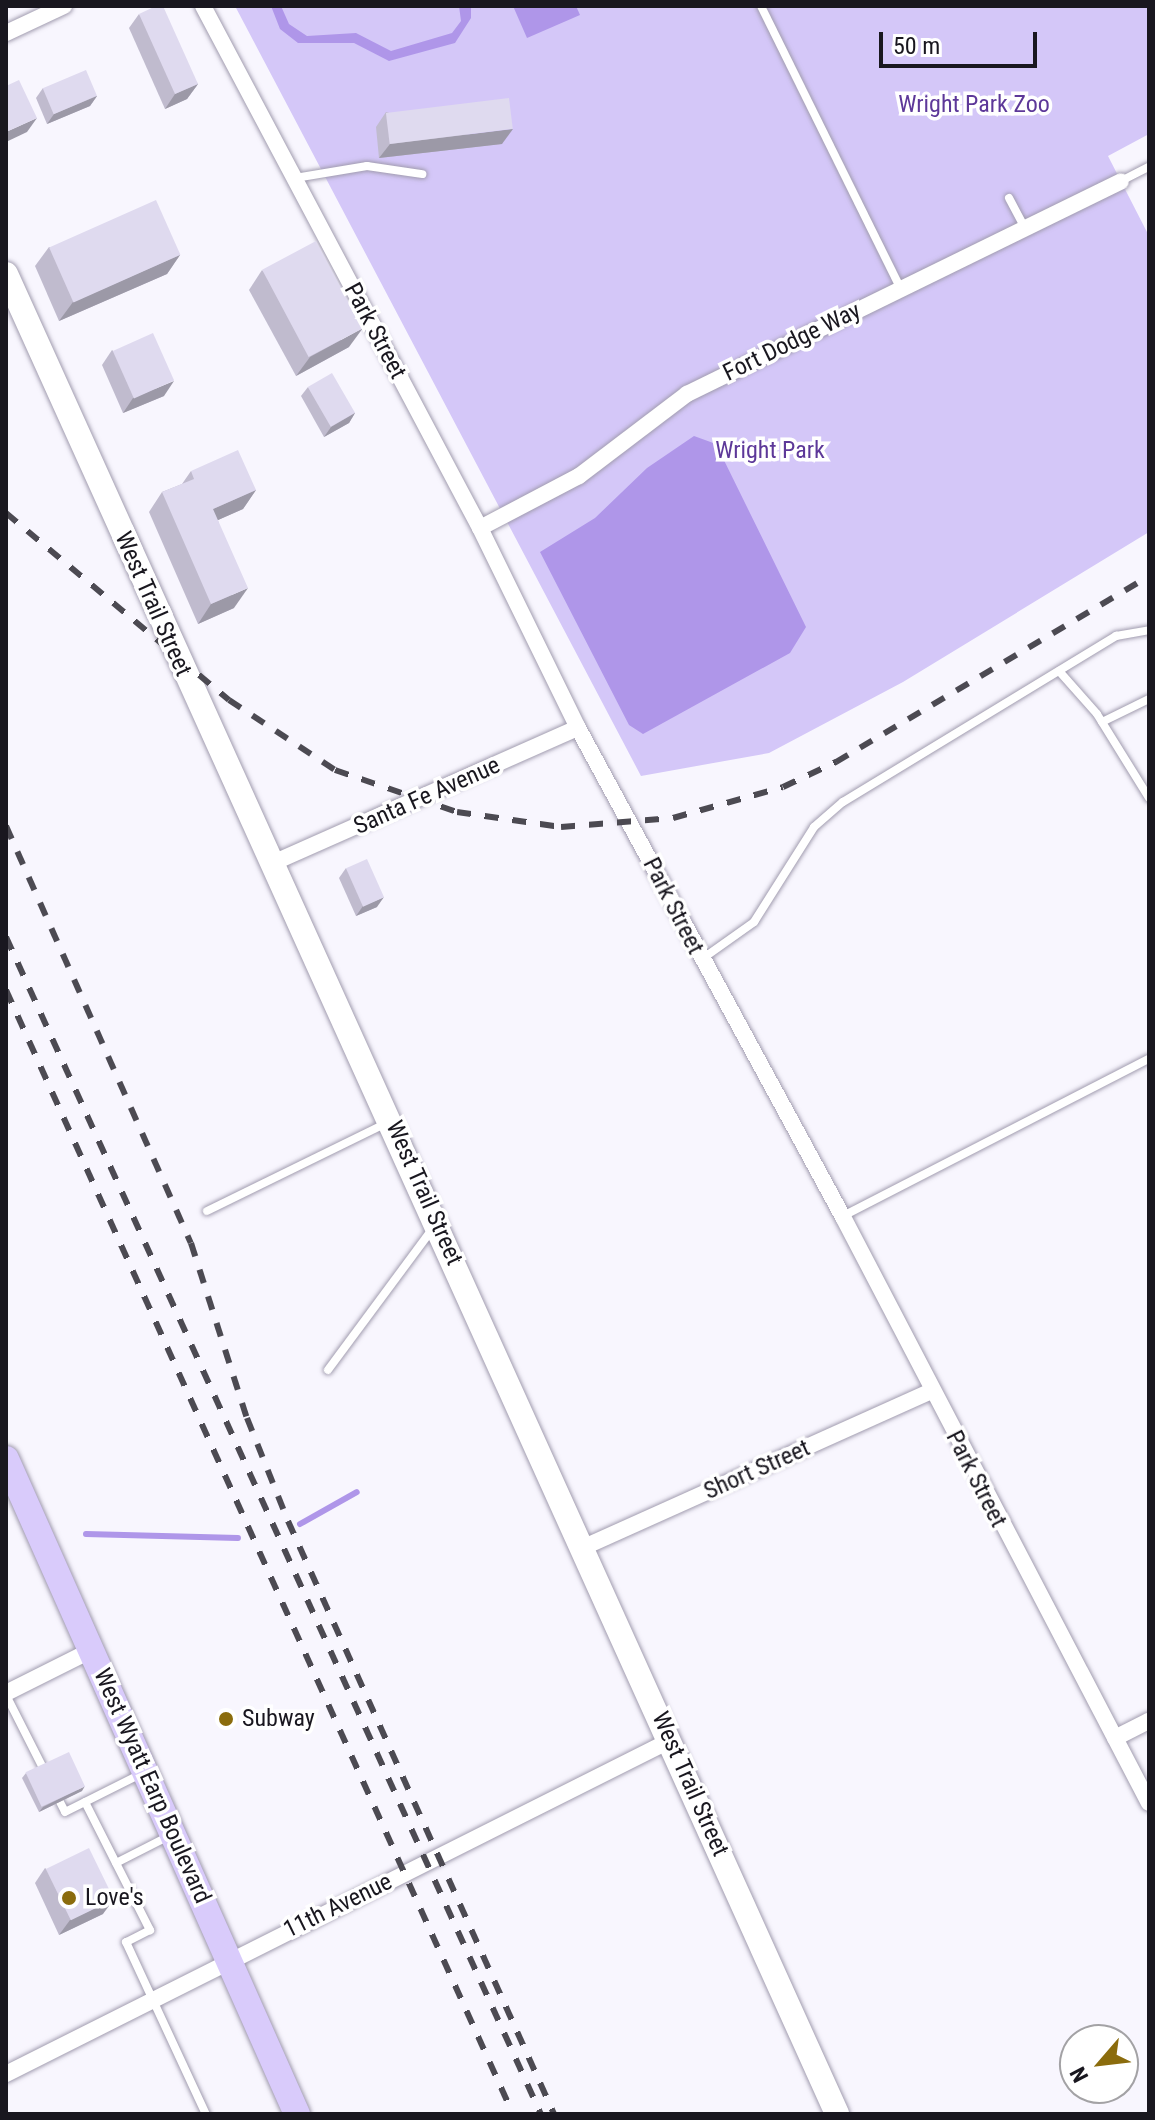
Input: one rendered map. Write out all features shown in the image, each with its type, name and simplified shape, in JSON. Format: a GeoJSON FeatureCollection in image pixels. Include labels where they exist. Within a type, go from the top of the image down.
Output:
{"type":"FeatureCollection","features":[{"type":"Feature","properties":{"kind":"main road","name":"West Trail Street"},"geometry":{"type":"LineString","coordinates":[[6,274],[175,655],[275,862],[392,1121],[837,2114]]}},
{"type":"Feature","properties":{"kind":"main road","name":"West Wyatt Earp Boulevard"},"geometry":{"type":"LineString","coordinates":[[6,1459],[297,2114]]}},
{"type":"Feature","properties":{"kind":"street"},"geometry":{"type":"LineString","coordinates":[[6,33],[64,6]]}},
{"type":"Feature","properties":{"kind":"street","name":"Park Street"},"geometry":{"type":"LineString","coordinates":[[203,6],[480,528],[578,728],[843,1217],[931,1391],[1149,1803]]}},
{"type":"Feature","properties":{"kind":"street","name":"Fort Dodge Way"},"geometry":{"type":"LineString","coordinates":[[480,528],[579,476],[687,394],[1121,181]]}},
{"type":"Feature","properties":{"kind":"street","name":"Santa Fe Avenue"},"geometry":{"type":"LineString","coordinates":[[275,862],[578,728]]}},
{"type":"Feature","properties":{"kind":"street","name":"Short Street"},"geometry":{"type":"LineString","coordinates":[[582,1548],[931,1391]]}},
{"type":"Feature","properties":{"kind":"street"},"geometry":{"type":"LineString","coordinates":[[6,1694],[92,1650]]}},
{"type":"Feature","properties":{"kind":"street"},"geometry":{"type":"LineString","coordinates":[[1115,1738],[1149,1721]]}},
{"type":"Feature","properties":{"kind":"street","name":"11th Avenue"},"geometry":{"type":"LineString","coordinates":[[6,2074],[153,1996],[671,1740]]}},
{"type":"Feature","properties":{"kind":"lane"},"geometry":{"type":"LineString","coordinates":[[761,6],[901,289]]}},
{"type":"Feature","properties":{"kind":"lane"},"geometry":{"type":"LineString","coordinates":[[294,178],[367,166],[422,174]]}},
{"type":"Feature","properties":{"kind":"lane"},"geometry":{"type":"LineString","coordinates":[[1121,181],[1149,167]]}},
{"type":"Feature","properties":{"kind":"lane"},"geometry":{"type":"LineString","coordinates":[[1009,198],[1025,228]]}},
{"type":"Feature","properties":{"kind":"lane"},"geometry":{"type":"LineString","coordinates":[[701,959],[754,922],[814,827],[843,802],[1116,636],[1149,630]]}},
{"type":"Feature","properties":{"kind":"lane"},"geometry":{"type":"LineString","coordinates":[[1059,671],[1102,722],[1149,798]]}},
{"type":"Feature","properties":{"kind":"lane"},"geometry":{"type":"LineString","coordinates":[[1102,722],[1149,699]]}},
{"type":"Feature","properties":{"kind":"lane"},"geometry":{"type":"LineString","coordinates":[[843,1217],[1149,1059]]}},
{"type":"Feature","properties":{"kind":"lane"},"geometry":{"type":"LineString","coordinates":[[207,1211],[392,1121]]}},
{"type":"Feature","properties":{"kind":"lane"},"geometry":{"type":"LineString","coordinates":[[328,1370],[436,1224]]}},
{"type":"Feature","properties":{"kind":"lane"},"geometry":{"type":"LineString","coordinates":[[6,1694],[43,1768]]}},
{"type":"Feature","properties":{"kind":"lane"},"geometry":{"type":"LineString","coordinates":[[60,1802],[65,1812],[145,1772]]}},
{"type":"Feature","properties":{"kind":"lane"},"geometry":{"type":"LineString","coordinates":[[85,1802],[150,1930],[126,1942],[206,2114]]}},
{"type":"Feature","properties":{"kind":"lane"},"geometry":{"type":"LineString","coordinates":[[116,1863],[173,1834]]}},
{"type":"Feature","properties":{"kind":"green space","name":"Wright Park"},"geometry":{"type":"Polygon","coordinates":[[[235,6],[1149,6],[1149,134],[1108,156],[1149,236],[1149,532],[903,682],[769,753],[641,776],[235,6]]]}},
{"type":"Feature","properties":{"kind":"shaded area"},"geometry":{"type":"Polygon","coordinates":[[[271,6],[281,6],[289,24],[307,36],[356,33],[391,51],[452,33],[461,21],[459,6],[471,6],[471,18],[455,43],[389,61],[354,43],[298,43],[280,29],[271,6]]]}},
{"type":"Feature","properties":{"kind":"shaded area"},"geometry":{"type":"Polygon","coordinates":[[[513,6],[576,6],[580,15],[527,38],[513,6]]]}},
{"type":"Feature","properties":{"kind":"shaded area"},"geometry":{"type":"Polygon","coordinates":[[[694,436],[716,444],[806,627],[790,653],[643,734],[629,725],[540,552],[595,518],[647,468],[694,436]]]}},
{"type":"Feature","properties":{"kind":"building"},"geometry":{"type":"Polygon","coordinates":[[[163,6],[198,84],[175,94],[139,14],[163,6]]]}},
{"type":"Feature","properties":{"kind":"building"},"geometry":{"type":"Polygon","coordinates":[[[86,70],[97,96],[54,114],[43,88],[86,70]]]}},
{"type":"Feature","properties":{"kind":"building"},"geometry":{"type":"Polygon","coordinates":[[[19,80],[37,118],[6,132],[6,86],[19,80]]]}},
{"type":"Feature","properties":{"kind":"building"},"geometry":{"type":"Polygon","coordinates":[[[509,98],[513,129],[390,144],[386,113],[509,98]]]}},
{"type":"Feature","properties":{"kind":"building"},"geometry":{"type":"Polygon","coordinates":[[[156,200],[180,255],[74,302],[49,248],[156,200]]]}},
{"type":"Feature","properties":{"kind":"building"},"geometry":{"type":"Polygon","coordinates":[[[316,241],[362,328],[309,357],[262,270],[316,241]]]}},
{"type":"Feature","properties":{"kind":"building"},"geometry":{"type":"Polygon","coordinates":[[[153,333],[174,381],[134,398],[113,351],[153,333]]]}},
{"type":"Feature","properties":{"kind":"building"},"geometry":{"type":"Polygon","coordinates":[[[332,373],[355,413],[331,427],[308,387],[332,373]]]}},
{"type":"Feature","properties":{"kind":"building"},"geometry":{"type":"Polygon","coordinates":[[[238,450],[256,490],[213,509],[248,588],[211,604],[162,492],[194,479],[191,471],[238,450]]]}},
{"type":"Feature","properties":{"kind":"building"},"geometry":{"type":"Polygon","coordinates":[[[367,859],[384,897],[363,907],[346,868],[367,859]]]}},
{"type":"Feature","properties":{"kind":"building"},"geometry":{"type":"Polygon","coordinates":[[[69,1752],[85,1786],[42,1807],[25,1772],[69,1752]]]}},
{"type":"Feature","properties":{"kind":"building"},"geometry":{"type":"Polygon","coordinates":[[[89,1848],[114,1899],[71,1920],[46,1869],[89,1848]]]}},
{"type":"Feature","properties":{"kind":"waterway"},"geometry":{"type":"LineString","coordinates":[[300,1524],[357,1492]]}},
{"type":"Feature","properties":{"kind":"waterway"},"geometry":{"type":"LineString","coordinates":[[86,1534],[238,1538]]}},
{"type":"Feature","properties":{"kind":"railway"},"geometry":{"type":"LineString","coordinates":[[6,513],[229,700],[335,770],[457,812],[561,827],[673,818],[783,787],[836,762],[1149,576]]}},
{"type":"Feature","properties":{"kind":"railway"},"geometry":{"type":"LineString","coordinates":[[6,826],[191,1243],[247,1418],[288,1521],[554,2114]]}},
{"type":"Feature","properties":{"kind":"railway"},"geometry":{"type":"LineString","coordinates":[[6,937],[541,2114]]}},
{"type":"Feature","properties":{"kind":"railway"},"geometry":{"type":"LineString","coordinates":[[6,990],[513,2114]]}},
{"type":"Feature","properties":{"kind":"place","name":"Subway"},"geometry":{"type":"Point","coordinates":[226,1719]}},
{"type":"Feature","properties":{"kind":"place","name":"Love's"},"geometry":{"type":"Point","coordinates":[69,1898]}},
{"type":"Feature","properties":{"kind":"park label","name":"Wright Park Zoo"},"geometry":{"type":"Point","coordinates":[974,105]}}]}
